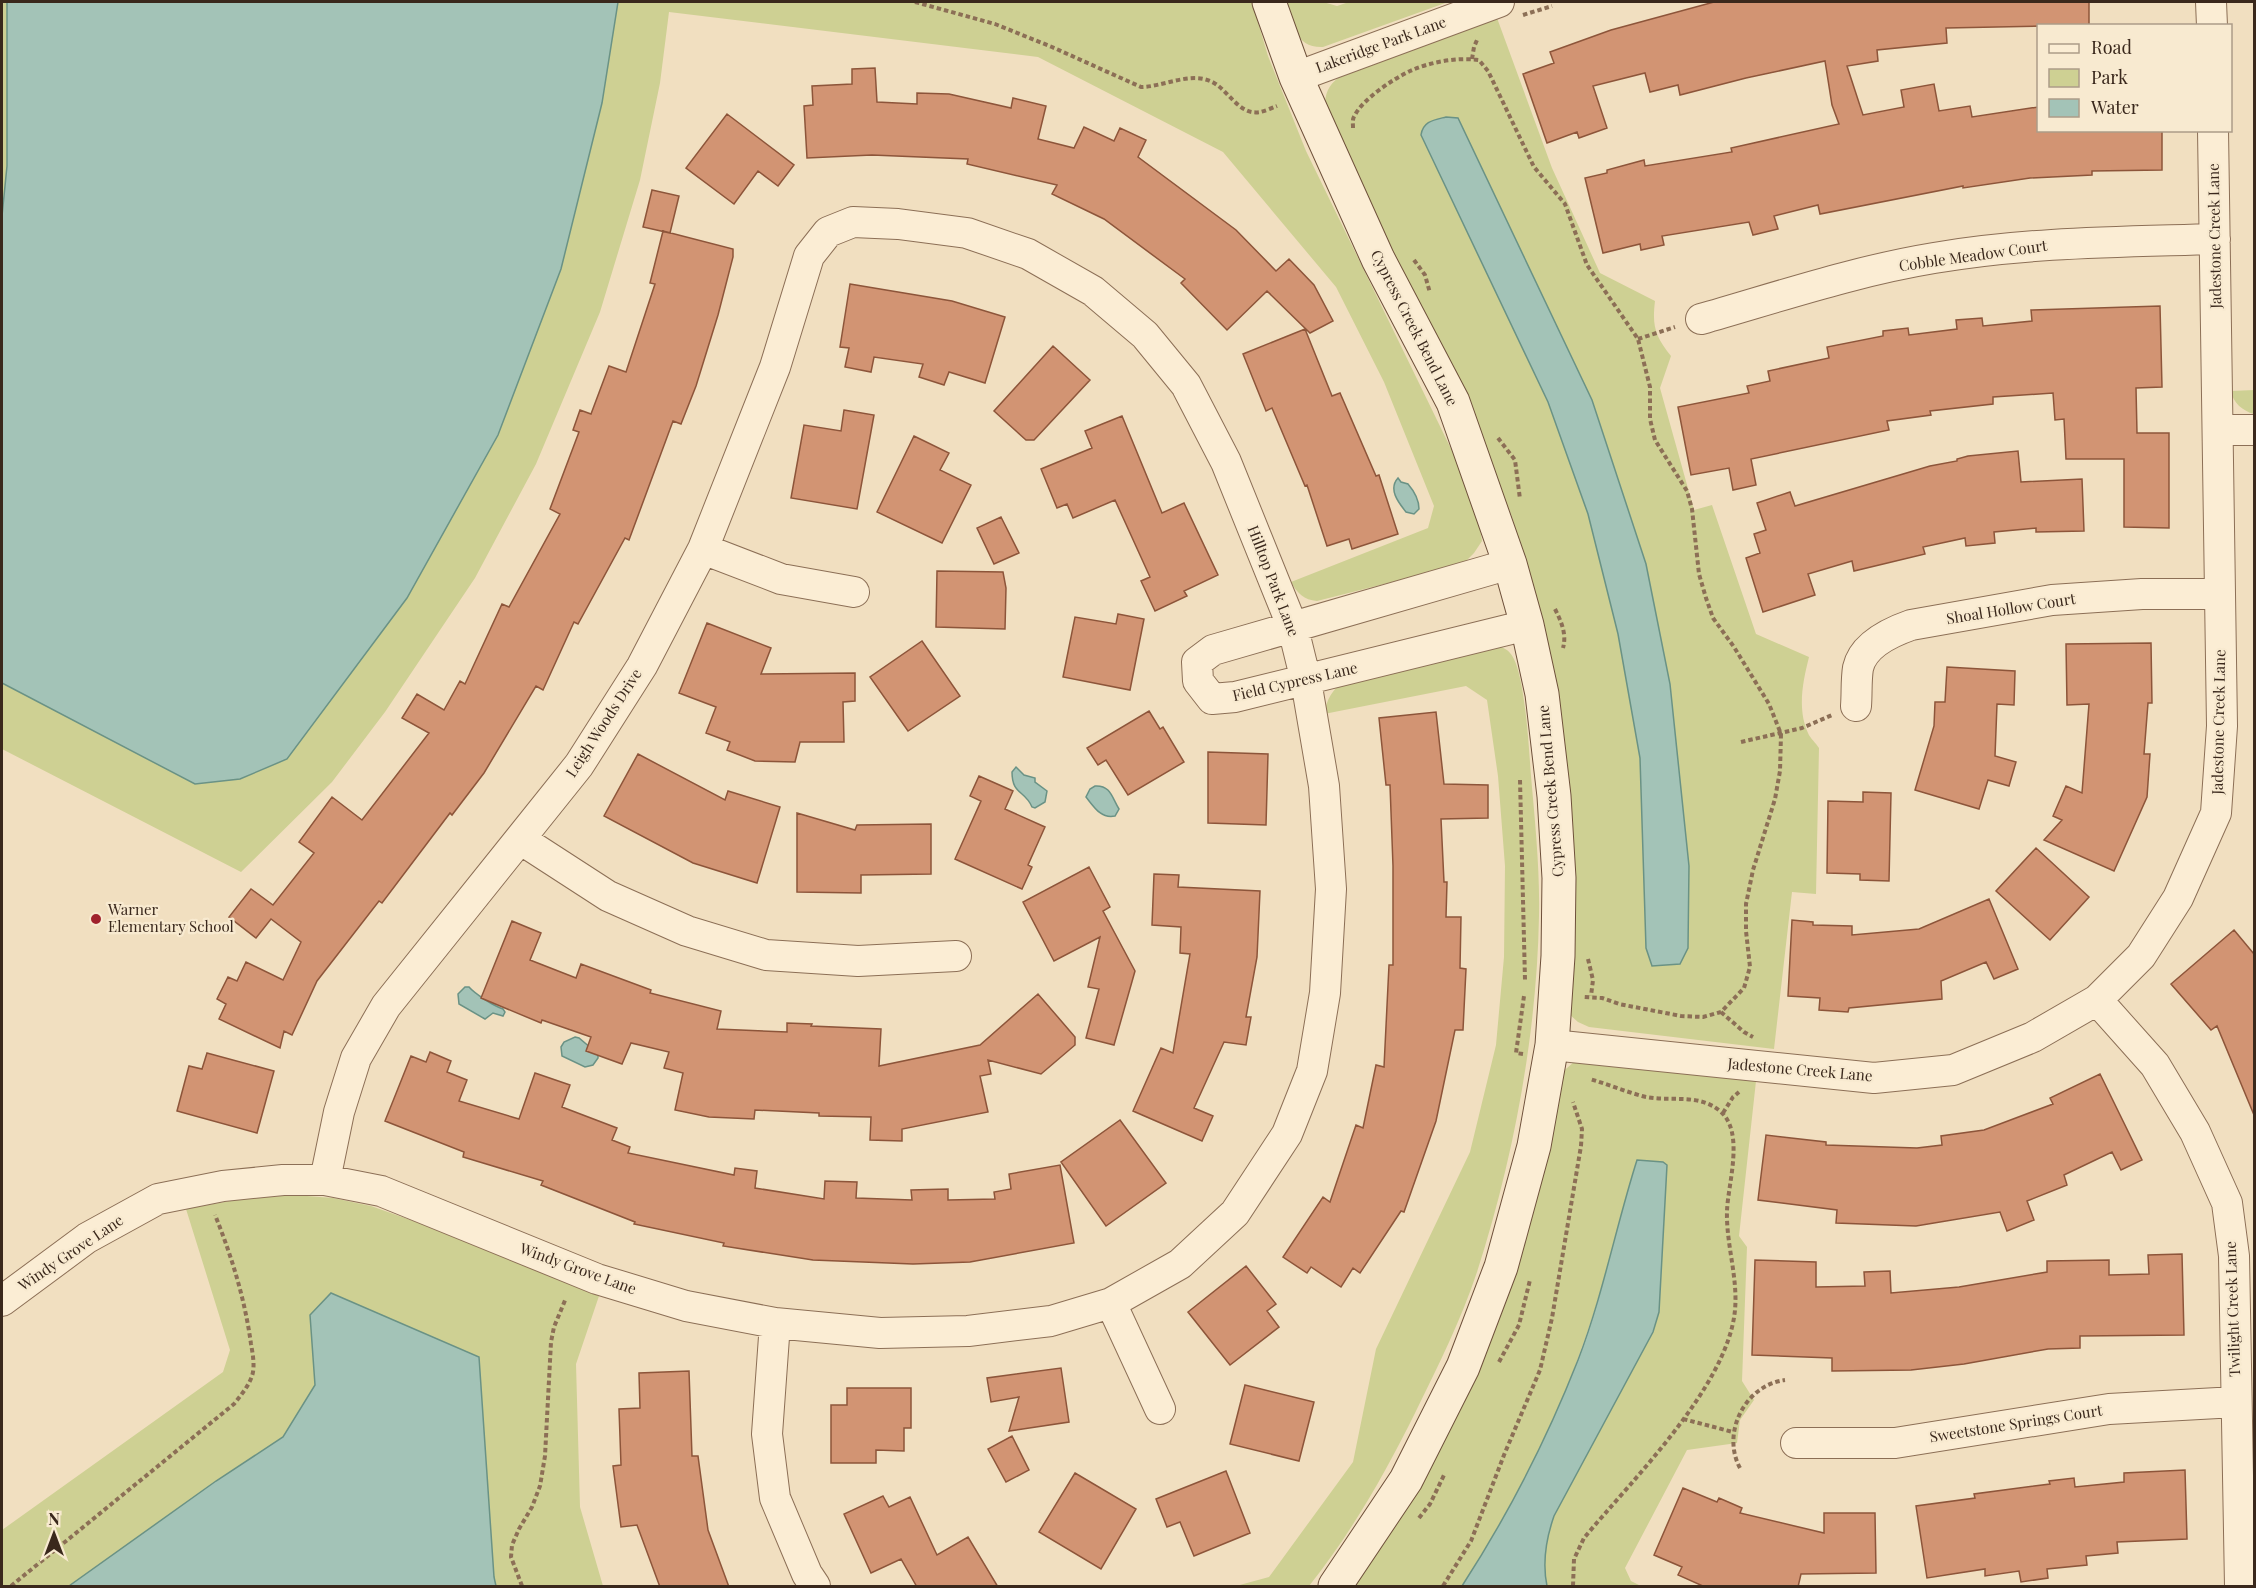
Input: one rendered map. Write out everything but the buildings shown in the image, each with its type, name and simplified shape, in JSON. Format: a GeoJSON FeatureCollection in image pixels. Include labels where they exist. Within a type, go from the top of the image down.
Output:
{"type":"FeatureCollection","features":[{"type":"Feature","properties":{"kind":"street","name":"Cypress Creek Bend Lane"},"geometry":{"type":"LineString","coordinates":[[1269,2],[1300,86],[1378,259],[1453,402],[1510,564],[1527,625],[1542,694],[1554,796],[1559,878],[1558,957],[1539,1050],[1534,1146],[1501,1267],[1463,1367],[1406,1480],[1335,1587]]}},
{"type":"Feature","properties":{"kind":"street","name":"Lakeridge Park Lane"},"geometry":{"type":"LineString","coordinates":[[1300,86],[1499,2]]}},
{"type":"Feature","properties":{"kind":"street"},"geometry":{"type":"LineString","coordinates":[[2211,2],[2212,24]]}},
{"type":"Feature","properties":{"kind":"street","name":"Jadestone Creek Lane"},"geometry":{"type":"LineString","coordinates":[[1539,1050],[1874,1078],[1953,1070],[2033,1037],[2097,1000],[2141,956],[2178,898],[2216,813],[2222,726],[2213,132]]}},
{"type":"Feature","properties":{"kind":"street","name":"Hilltop Park Lane"},"geometry":{"type":"LineString","coordinates":[[828,232],[854,222],[898,224],[967,233],[1028,254],[1093,291],[1145,335],[1186,385],[1226,462],[1293,628],[1306,681],[1324,786],[1332,889],[1325,993],[1312,1071],[1287,1134],[1234,1213],[1180,1264]]}},
{"type":"Feature","properties":{"kind":"street","name":"Leigh Woods Drive"},"geometry":{"type":"LineString","coordinates":[[325,1180],[339,1112],[356,1058],[386,1006],[579,765],[642,666],[703,549],[775,367],[809,256],[828,232]]}},
{"type":"Feature","properties":{"kind":"street","name":"Cobble Meadow Court"},"geometry":{"type":"LineString","coordinates":[[1701,319],[1837,280],[1934,258],[2054,244],[2215,239]]}},
{"type":"Feature","properties":{"kind":"street"},"geometry":{"type":"LineString","coordinates":[[2218,430],[2254,430]]}},
{"type":"Feature","properties":{"kind":"street"},"geometry":{"type":"LineString","coordinates":[[703,549],[781,579],[854,592]]}},
{"type":"Feature","properties":{"kind":"street","name":"Field Cypress Lane"},"geometry":{"type":"LineString","coordinates":[[1510,564],[1213,650],[1197,662],[1198,681],[1212,699],[1235,697],[1527,625]]}},
{"type":"Feature","properties":{"kind":"street","name":"Shoal Hollow Court"},"geometry":{"type":"LineString","coordinates":[[1856,706],[1859,666],[1872,645],[1889,632],[1911,625],[2052,600],[2142,594],[2220,594]]}},
{"type":"Feature","properties":{"kind":"street"},"geometry":{"type":"LineString","coordinates":[[520,839],[608,896],[687,931],[766,955],[858,961],[956,956]]}},
{"type":"Feature","properties":{"kind":"street","name":"Twilight Creek Lane"},"geometry":{"type":"LineString","coordinates":[[2097,1000],[2156,1065],[2195,1132],[2227,1203],[2234,1256],[2240,1587]]}},
{"type":"Feature","properties":{"kind":"street","name":"Windy Grove Lane"},"geometry":{"type":"LineString","coordinates":[[2,1301],[87,1238],[158,1199],[223,1186],[283,1180],[325,1180],[381,1191],[597,1279],[686,1305],[775,1323],[880,1333],[968,1331],[1051,1321],[1111,1302],[1180,1264]]}},
{"type":"Feature","properties":{"kind":"street"},"geometry":{"type":"LineString","coordinates":[[1111,1302],[1160,1409]]}},
{"type":"Feature","properties":{"kind":"street"},"geometry":{"type":"LineString","coordinates":[[775,1323],[767,1434],[775,1498],[807,1574],[815,1587]]}},
{"type":"Feature","properties":{"kind":"street","name":"Sweetstone Springs Court"},"geometry":{"type":"LineString","coordinates":[[1796,1443],[1895,1443],[2109,1409],[2236,1402]]}},
{"type":"Feature","properties":{"kind":"path"},"geometry":{"type":"LineString","coordinates":[[915,2],[995,24],[1052,46],[1141,87],[1183,80],[1208,80],[1218,85],[1240,107],[1250,112],[1259,112],[1300,86]]}},
{"type":"Feature","properties":{"kind":"path"},"geometry":{"type":"LineString","coordinates":[[1357,137],[1353,129],[1353,117],[1361,105],[1383,87],[1410,71],[1444,62],[1479,60],[1494,81],[1534,167],[1565,204],[1587,265],[1638,339],[1650,387],[1650,419],[1654,440],[1687,491],[1692,509],[1699,574],[1713,618],[1769,704],[1781,734],[1780,771],[1775,799],[1756,859],[1746,904],[1746,931],[1750,955],[1749,978],[1744,988],[1721,1011],[1703,1017],[1681,1016],[1619,1004],[1591,996],[1593,980],[1586,949]]}},
{"type":"Feature","properties":{"kind":"path"},"geometry":{"type":"LineString","coordinates":[[1411,255],[1429,285],[1431,299]]}},
{"type":"Feature","properties":{"kind":"path"},"geometry":{"type":"LineString","coordinates":[[1638,339],[1701,319]]}},
{"type":"Feature","properties":{"kind":"path"},"geometry":{"type":"LineString","coordinates":[[1492,428],[1515,460],[1521,504]]}},
{"type":"Feature","properties":{"kind":"path"},"geometry":{"type":"LineString","coordinates":[[1551,600],[1563,629],[1565,643],[1561,653]]}},
{"type":"Feature","properties":{"kind":"path"},"geometry":{"type":"LineString","coordinates":[[1741,742],[1802,728],[1856,706]]}},
{"type":"Feature","properties":{"kind":"path"},"geometry":{"type":"LineString","coordinates":[[1520,776],[1525,987],[1516,1053],[1539,1050]]}},
{"type":"Feature","properties":{"kind":"path"},"geometry":{"type":"LineString","coordinates":[[1721,1011],[1744,1032],[1755,1037]]}},
{"type":"Feature","properties":{"kind":"path"},"geometry":{"type":"LineString","coordinates":[[1573,1587],[1574,1559],[1584,1538],[1700,1397],[1725,1348],[1735,1312],[1735,1280],[1727,1211],[1734,1153],[1731,1128],[1723,1113],[1711,1104],[1696,1099],[1643,1097],[1616,1086],[1582,1078]]}},
{"type":"Feature","properties":{"kind":"path"},"geometry":{"type":"LineString","coordinates":[[1443,1587],[1464,1554],[1478,1524],[1504,1455],[1535,1385],[1545,1352],[1581,1146],[1582,1129],[1574,1104],[1570,1099]]}},
{"type":"Feature","properties":{"kind":"path"},"geometry":{"type":"LineString","coordinates":[[204,1217],[226,1213]]}},
{"type":"Feature","properties":{"kind":"path"},"geometry":{"type":"LineString","coordinates":[[10,1587],[234,1404],[253,1375],[248,1324],[240,1287],[215,1215]]}},
{"type":"Feature","properties":{"kind":"path"},"geometry":{"type":"LineString","coordinates":[[556,1293],[573,1301]]}},
{"type":"Feature","properties":{"kind":"path"},"geometry":{"type":"LineString","coordinates":[[522,1587],[510,1557],[512,1545],[540,1486],[545,1456],[551,1342],[554,1327],[566,1298]]}},
{"type":"Feature","properties":{"kind":"path"},"geometry":{"type":"LineString","coordinates":[[1740,1468],[1734,1452],[1733,1432],[1745,1403],[1767,1385],[1785,1380]]}},
{"type":"Feature","properties":{"kind":"path"},"geometry":{"type":"LineString","coordinates":[[1683,1419],[1733,1432]]}},
{"type":"Feature","properties":{"kind":"green space"},"geometry":{"type":"Polygon","coordinates":[[[2,2],[1252,2],[1268,56],[1306,151],[1455,457],[1479,522],[1482,541],[1463,564],[1317,601],[1298,593],[1293,586],[1291,582],[1428,528],[1434,506],[1384,382],[1336,287],[1223,152],[1038,57],[669,12],[660,83],[640,180],[600,312],[536,464],[475,578],[385,712],[332,782],[241,872],[2,749],[2,2]]]}},
{"type":"Feature","properties":{"kind":"green space"},"geometry":{"type":"Polygon","coordinates":[[[1286,2],[1323,2],[1337,6],[1349,2],[1448,2],[1323,47],[1306,43],[1296,33],[1286,2]]]}},
{"type":"Feature","properties":{"kind":"green space"},"geometry":{"type":"Polygon","coordinates":[[[1497,18],[1552,168],[1600,273],[1655,301],[1656,330],[1671,356],[1660,388],[1694,510],[1712,505],[1756,634],[1809,657],[1803,685],[1802,705],[1808,733],[1819,748],[1816,894],[1792,892],[1774,1049],[1589,1027],[1578,1022],[1569,1014],[1535,596],[1512,517],[1469,407],[1376,218],[1325,106],[1328,90],[1338,78],[1497,18]]]}},
{"type":"Feature","properties":{"kind":"green space"},"geometry":{"type":"Polygon","coordinates":[[[2254,390],[2254,414],[2239,406],[2231,391],[2254,390]]]}},
{"type":"Feature","properties":{"kind":"green space"},"geometry":{"type":"Polygon","coordinates":[[[1497,645],[1509,652],[1515,662],[1523,692],[1537,846],[1539,916],[1534,1006],[1521,1097],[1490,1230],[1464,1308],[1449,1343],[1393,1456],[1340,1544],[1309,1586],[1236,1586],[1269,1577],[1353,1462],[1376,1349],[1470,1152],[1496,1045],[1504,957],[1505,866],[1498,776],[1487,700],[1466,686],[1324,714],[1325,709],[1333,691],[1344,681],[1497,645]]]}},
{"type":"Feature","properties":{"kind":"green space"},"geometry":{"type":"Polygon","coordinates":[[[1574,1062],[1756,1081],[1739,1236],[1747,1247],[1742,1381],[1754,1400],[1740,1420],[1737,1443],[1687,1450],[1625,1568],[1631,1581],[1641,1586],[1547,1586],[1546,1551],[1554,1516],[1653,1332],[1659,1312],[1662,1242],[1637,1161],[1595,1310],[1567,1388],[1526,1475],[1462,1586],[1352,1586],[1399,1514],[1560,1074],[1574,1062]]]}},
{"type":"Feature","properties":{"kind":"green space"},"geometry":{"type":"Polygon","coordinates":[[[294,1195],[333,1198],[371,1206],[419,1223],[599,1296],[576,1364],[580,1507],[603,1586],[2,1586],[2,1530],[223,1372],[230,1350],[186,1209],[241,1199],[294,1195]]]}},
{"type":"Feature","properties":{"kind":"water"},"geometry":{"type":"Polygon","coordinates":[[[7,2],[618,2],[602,103],[561,269],[498,435],[407,598],[287,759],[240,779],[195,784],[2,683],[2,216],[7,166],[7,2]]]}},
{"type":"Feature","properties":{"kind":"water"},"geometry":{"type":"Polygon","coordinates":[[[1446,117],[1458,118],[1592,400],[1646,564],[1670,684],[1689,866],[1688,948],[1680,964],[1652,966],[1646,948],[1640,758],[1618,634],[1588,514],[1548,402],[1421,135],[1427,124],[1446,117]]]}},
{"type":"Feature","properties":{"kind":"water"},"geometry":{"type":"Polygon","coordinates":[[[1398,478],[1401,482],[1408,484],[1416,496],[1419,509],[1414,514],[1406,512],[1395,495],[1394,487],[1398,478]]]}},
{"type":"Feature","properties":{"kind":"water"},"geometry":{"type":"Polygon","coordinates":[[[1016,767],[1024,775],[1035,778],[1035,782],[1047,791],[1045,802],[1035,808],[1032,807],[1016,789],[1012,772],[1016,767]]]}},
{"type":"Feature","properties":{"kind":"water"},"geometry":{"type":"Polygon","coordinates":[[[1095,786],[1105,788],[1110,793],[1119,809],[1115,816],[1102,814],[1086,797],[1090,789],[1095,786]]]}},
{"type":"Feature","properties":{"kind":"water"},"geometry":{"type":"Polygon","coordinates":[[[465,987],[469,987],[485,1000],[503,1009],[505,1012],[503,1016],[493,1013],[485,1019],[459,1004],[458,994],[465,987]]]}},
{"type":"Feature","properties":{"kind":"water"},"geometry":{"type":"Polygon","coordinates":[[[575,1037],[598,1054],[593,1065],[585,1067],[562,1056],[561,1047],[564,1042],[575,1037]]]}},
{"type":"Feature","properties":{"kind":"water"},"geometry":{"type":"Polygon","coordinates":[[[1637,1160],[1663,1162],[1667,1165],[1659,1312],[1653,1332],[1554,1516],[1546,1551],[1547,1586],[1462,1586],[1511,1504],[1540,1448],[1578,1360],[1595,1311],[1637,1160]]]}},
{"type":"Feature","properties":{"kind":"water"},"geometry":{"type":"Polygon","coordinates":[[[331,1293],[479,1357],[496,1586],[69,1586],[216,1481],[283,1437],[315,1385],[310,1315],[331,1293]]]}},
{"type":"Feature","properties":{"kind":"place","name":"Warner Elementary School"},"geometry":{"type":"Point","coordinates":[96,919]}}]}
